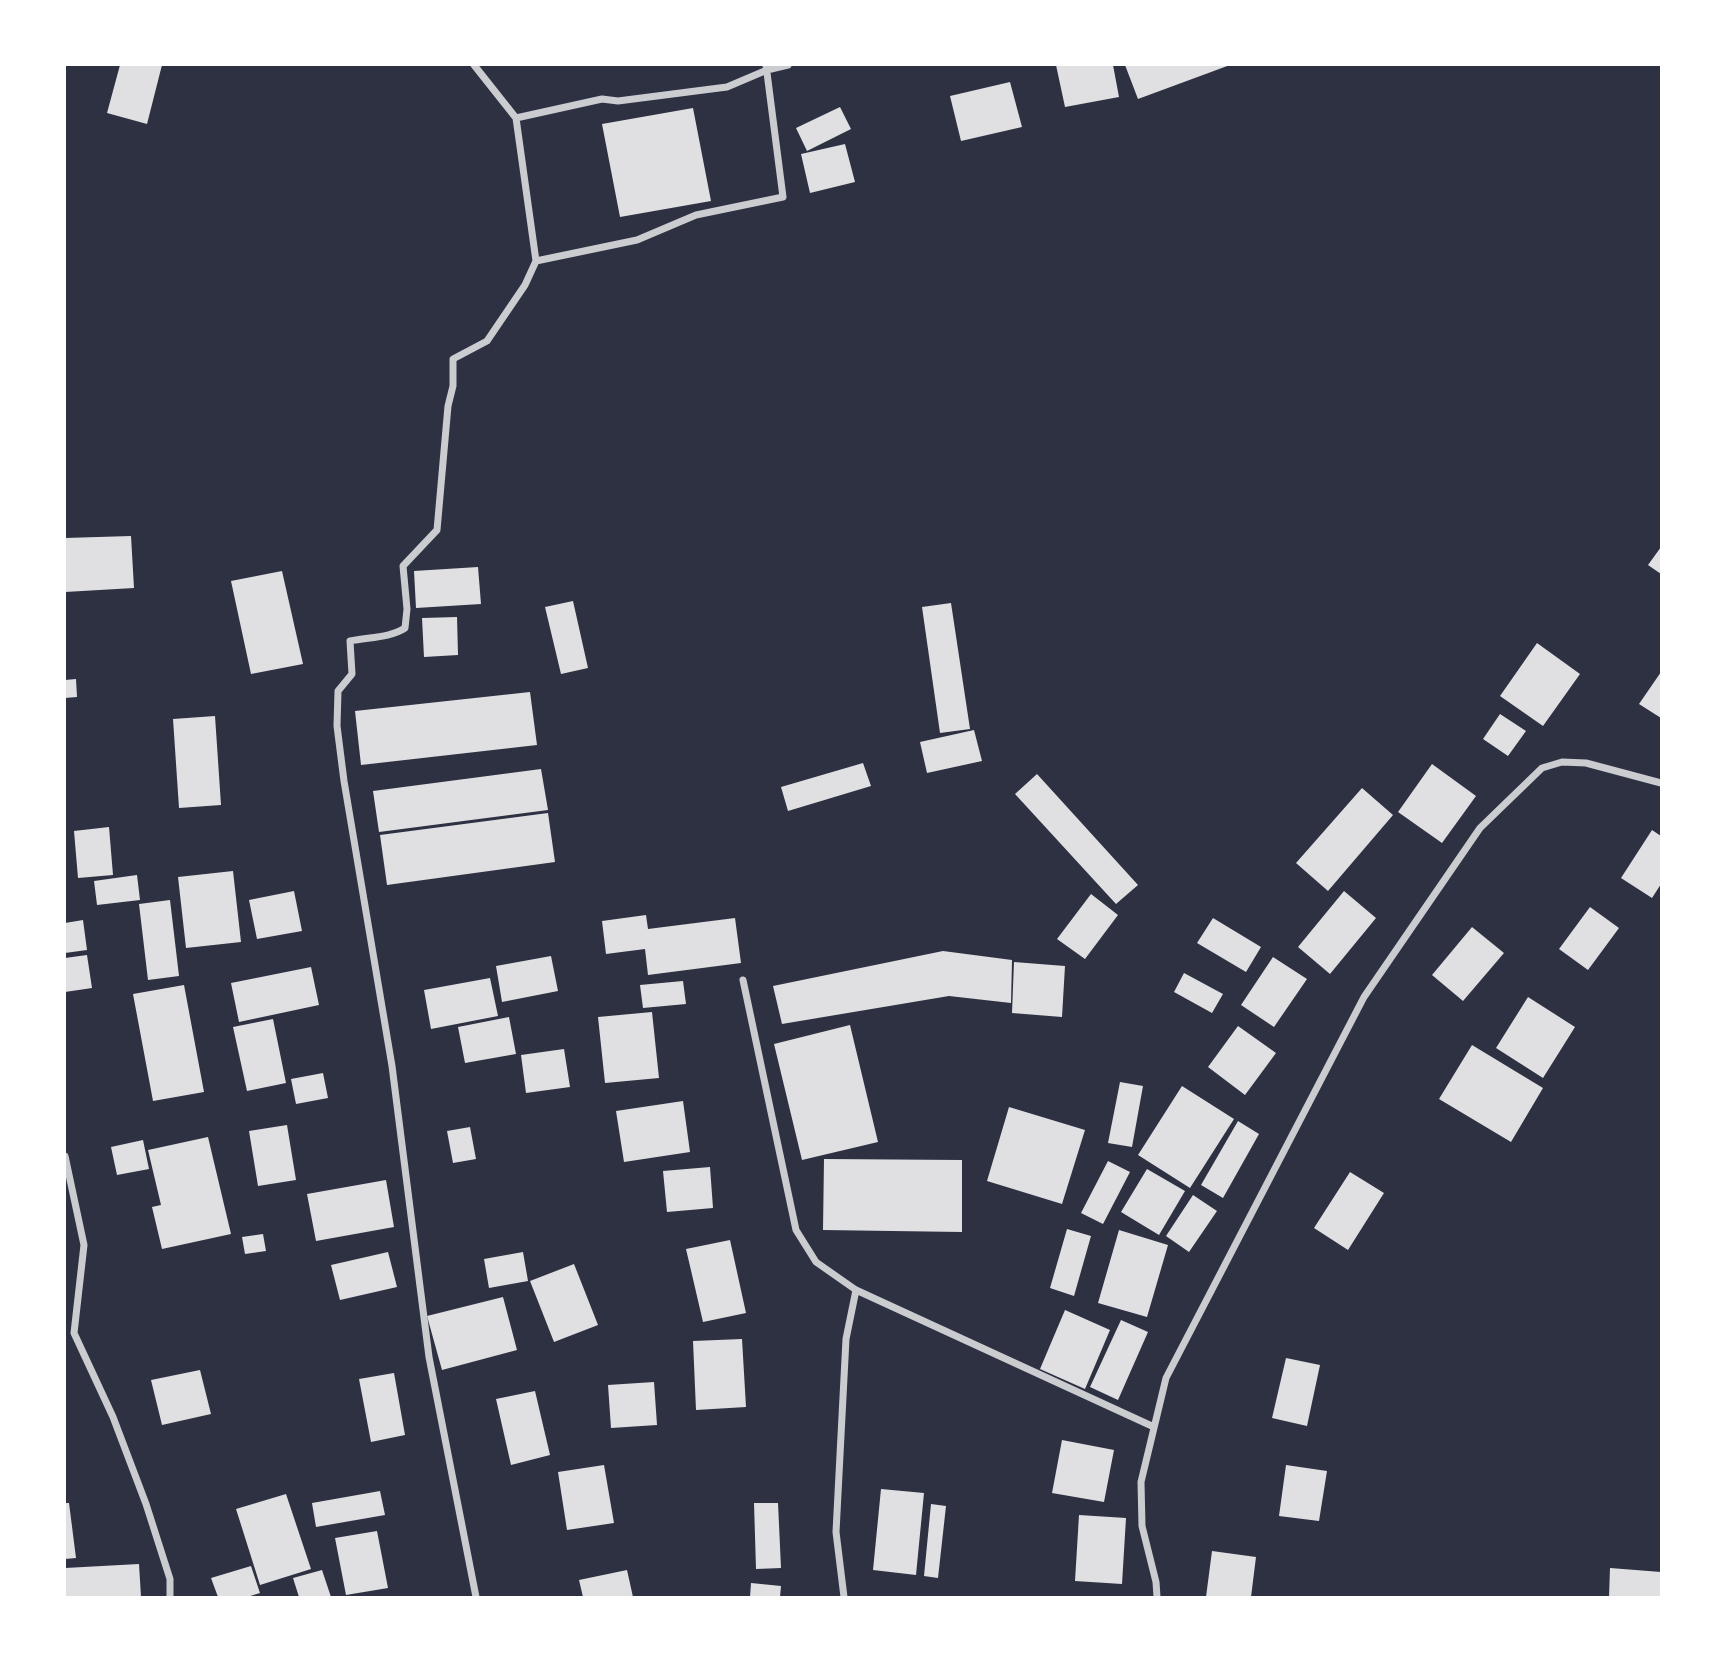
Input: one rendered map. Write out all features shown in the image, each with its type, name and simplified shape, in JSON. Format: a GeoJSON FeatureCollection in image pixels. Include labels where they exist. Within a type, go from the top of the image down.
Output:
{"type":"FeatureCollection","features":[{"type":"Feature","properties":{"kind":"street"},"geometry":{"type":"LineString","coordinates":[[474,65],[516,118],[536,261],[525,285],[487,341],[453,359],[453,386],[448,406],[437,530],[403,566],[407,609],[405,628],[395,635],[350,641],[352,674],[338,691],[337,726],[392,1066],[429,1357],[476,1597]]}},
{"type":"Feature","properties":{"kind":"street"},"geometry":{"type":"LineString","coordinates":[[516,118],[603,100],[618,101],[727,87],[767,67],[788,65]]}},
{"type":"Feature","properties":{"kind":"street"},"geometry":{"type":"LineString","coordinates":[[536,261],[637,240],[696,215],[783,197],[767,67]]}},
{"type":"Feature","properties":{"kind":"street"},"geometry":{"type":"LineString","coordinates":[[1157,1597],[1143,1526],[1141,1482],[1166,1378],[1364,997],[1480,828],[1542,768],[1562,762],[1586,762],[1661,783]]}},
{"type":"Feature","properties":{"kind":"street"},"geometry":{"type":"LineString","coordinates":[[743,980],[796,1230],[816,1262],[856,1290],[1154,1427]]}},
{"type":"Feature","properties":{"kind":"street"},"geometry":{"type":"LineString","coordinates":[[65,1156],[84,1245],[74,1333],[113,1417],[146,1504],[170,1579],[170,1597]]}},
{"type":"Feature","properties":{"kind":"street"},"geometry":{"type":"LineString","coordinates":[[844,1597],[835,1532],[846,1339],[856,1290]]}},
{"type":"Feature","properties":{"kind":"building"},"geometry":{"type":"Polygon","coordinates":[[[120,65],[162,65],[147,124],[107,113],[120,65]]]}},
{"type":"Feature","properties":{"kind":"building"},"geometry":{"type":"Polygon","coordinates":[[[1056,65],[1113,65],[1119,97],[1065,107],[1056,65]]]}},
{"type":"Feature","properties":{"kind":"building"},"geometry":{"type":"Polygon","coordinates":[[[1125,65],[1230,65],[1138,99],[1125,65]]]}},
{"type":"Feature","properties":{"kind":"building"},"geometry":{"type":"Polygon","coordinates":[[[1010,82],[1022,127],[961,141],[950,96],[1010,82]]]}},
{"type":"Feature","properties":{"kind":"building"},"geometry":{"type":"Polygon","coordinates":[[[840,107],[851,129],[807,151],[796,128],[840,107]]]}},
{"type":"Feature","properties":{"kind":"building"},"geometry":{"type":"Polygon","coordinates":[[[693,108],[711,201],[620,217],[602,124],[693,108]]]}},
{"type":"Feature","properties":{"kind":"building"},"geometry":{"type":"Polygon","coordinates":[[[845,144],[855,182],[810,193],[801,154],[845,144]]]}},
{"type":"Feature","properties":{"kind":"building"},"geometry":{"type":"Polygon","coordinates":[[[131,536],[134,588],[65,592],[65,538],[131,536]]]}},
{"type":"Feature","properties":{"kind":"building"},"geometry":{"type":"Polygon","coordinates":[[[1661,547],[1661,574],[1648,565],[1661,547]]]}},
{"type":"Feature","properties":{"kind":"building"},"geometry":{"type":"Polygon","coordinates":[[[478,567],[481,604],[416,608],[414,571],[478,567]]]}},
{"type":"Feature","properties":{"kind":"building"},"geometry":{"type":"Polygon","coordinates":[[[282,571],[303,664],[251,674],[231,581],[282,571]]]}},
{"type":"Feature","properties":{"kind":"building"},"geometry":{"type":"Polygon","coordinates":[[[573,601],[588,668],[561,674],[545,607],[573,601]]]}},
{"type":"Feature","properties":{"kind":"building"},"geometry":{"type":"Polygon","coordinates":[[[951,603],[970,729],[940,733],[922,607],[951,603]]]}},
{"type":"Feature","properties":{"kind":"building"},"geometry":{"type":"Polygon","coordinates":[[[457,617],[458,655],[424,657],[422,618],[457,617]]]}},
{"type":"Feature","properties":{"kind":"building"},"geometry":{"type":"Polygon","coordinates":[[[1537,643],[1580,674],[1543,726],[1500,696],[1537,643]]]}},
{"type":"Feature","properties":{"kind":"building"},"geometry":{"type":"Polygon","coordinates":[[[1661,672],[1661,718],[1639,704],[1661,672]]]}},
{"type":"Feature","properties":{"kind":"building"},"geometry":{"type":"Polygon","coordinates":[[[76,679],[77,697],[65,698],[65,680],[76,679]]]}},
{"type":"Feature","properties":{"kind":"building"},"geometry":{"type":"Polygon","coordinates":[[[530,692],[537,745],[361,765],[355,711],[530,692]]]}},
{"type":"Feature","properties":{"kind":"building"},"geometry":{"type":"Polygon","coordinates":[[[1500,714],[1526,731],[1508,756],[1483,739],[1500,714]]]}},
{"type":"Feature","properties":{"kind":"building"},"geometry":{"type":"Polygon","coordinates":[[[215,716],[221,805],[179,808],[173,719],[215,716]]]}},
{"type":"Feature","properties":{"kind":"building"},"geometry":{"type":"Polygon","coordinates":[[[974,730],[982,761],[927,773],[920,742],[974,730]]]}},
{"type":"Feature","properties":{"kind":"building"},"geometry":{"type":"Polygon","coordinates":[[[863,763],[871,786],[788,811],[781,787],[863,763]]]}},
{"type":"Feature","properties":{"kind":"building"},"geometry":{"type":"Polygon","coordinates":[[[1432,764],[1476,796],[1442,843],[1398,812],[1432,764]]]}},
{"type":"Feature","properties":{"kind":"building"},"geometry":{"type":"Polygon","coordinates":[[[541,769],[548,810],[379,832],[373,791],[541,769]]]}},
{"type":"Feature","properties":{"kind":"building"},"geometry":{"type":"Polygon","coordinates":[[[1037,774],[1138,885],[1116,904],[1015,794],[1037,774]]]}},
{"type":"Feature","properties":{"kind":"building"},"geometry":{"type":"Polygon","coordinates":[[[1362,788],[1393,815],[1328,891],[1296,863],[1362,788]]]}},
{"type":"Feature","properties":{"kind":"building"},"geometry":{"type":"Polygon","coordinates":[[[548,813],[555,862],[387,885],[380,835],[548,813]]]}},
{"type":"Feature","properties":{"kind":"building"},"geometry":{"type":"Polygon","coordinates":[[[109,827],[113,875],[78,878],[74,831],[109,827]]]}},
{"type":"Feature","properties":{"kind":"building"},"geometry":{"type":"Polygon","coordinates":[[[1652,830],[1661,836],[1661,884],[1652,898],[1621,878],[1652,830]]]}},
{"type":"Feature","properties":{"kind":"building"},"geometry":{"type":"Polygon","coordinates":[[[233,871],[241,942],[186,948],[178,877],[233,871]]]}},
{"type":"Feature","properties":{"kind":"building"},"geometry":{"type":"Polygon","coordinates":[[[137,875],[140,900],[97,905],[94,881],[137,875]]]}},
{"type":"Feature","properties":{"kind":"building"},"geometry":{"type":"Polygon","coordinates":[[[294,891],[302,931],[257,939],[249,900],[294,891]]]}},
{"type":"Feature","properties":{"kind":"building"},"geometry":{"type":"Polygon","coordinates":[[[1344,891],[1376,918],[1330,974],[1298,947],[1344,891]]]}},
{"type":"Feature","properties":{"kind":"building"},"geometry":{"type":"Polygon","coordinates":[[[1091,894],[1118,915],[1085,959],[1057,939],[1091,894]]]}},
{"type":"Feature","properties":{"kind":"building"},"geometry":{"type":"Polygon","coordinates":[[[170,900],[179,976],[148,980],[139,904],[170,900]]]}},
{"type":"Feature","properties":{"kind":"building"},"geometry":{"type":"Polygon","coordinates":[[[1590,907],[1619,928],[1588,970],[1559,949],[1590,907]]]}},
{"type":"Feature","properties":{"kind":"building"},"geometry":{"type":"Polygon","coordinates":[[[646,915],[648,929],[735,918],[741,963],[648,975],[645,949],[606,954],[602,921],[646,915]]]}},
{"type":"Feature","properties":{"kind":"building"},"geometry":{"type":"Polygon","coordinates":[[[1213,918],[1261,947],[1246,972],[1197,943],[1213,918]]]}},
{"type":"Feature","properties":{"kind":"building"},"geometry":{"type":"Polygon","coordinates":[[[83,920],[87,950],[65,953],[65,923],[83,920]]]}},
{"type":"Feature","properties":{"kind":"building"},"geometry":{"type":"Polygon","coordinates":[[[1472,927],[1504,953],[1463,1001],[1432,975],[1472,927]]]}},
{"type":"Feature","properties":{"kind":"building"},"geometry":{"type":"Polygon","coordinates":[[[943,951],[1012,960],[1011,1003],[949,996],[782,1024],[773,986],[943,951]]]}},
{"type":"Feature","properties":{"kind":"building"},"geometry":{"type":"Polygon","coordinates":[[[87,955],[92,988],[65,992],[65,958],[87,955]]]}},
{"type":"Feature","properties":{"kind":"building"},"geometry":{"type":"Polygon","coordinates":[[[551,956],[558,991],[502,1002],[496,966],[551,956]]]}},
{"type":"Feature","properties":{"kind":"building"},"geometry":{"type":"Polygon","coordinates":[[[1273,957],[1307,979],[1274,1027],[1241,1005],[1273,957]]]}},
{"type":"Feature","properties":{"kind":"building"},"geometry":{"type":"Polygon","coordinates":[[[1014,962],[1065,966],[1062,1017],[1012,1013],[1014,962]]]}},
{"type":"Feature","properties":{"kind":"building"},"geometry":{"type":"Polygon","coordinates":[[[311,967],[319,1005],[239,1022],[231,983],[311,967]]]}},
{"type":"Feature","properties":{"kind":"building"},"geometry":{"type":"Polygon","coordinates":[[[1184,973],[1223,994],[1212,1013],[1174,992],[1184,973]]]}},
{"type":"Feature","properties":{"kind":"building"},"geometry":{"type":"Polygon","coordinates":[[[490,978],[498,1016],[431,1029],[424,990],[490,978]]]}},
{"type":"Feature","properties":{"kind":"building"},"geometry":{"type":"Polygon","coordinates":[[[683,981],[686,1004],[643,1008],[640,985],[683,981]]]}},
{"type":"Feature","properties":{"kind":"building"},"geometry":{"type":"Polygon","coordinates":[[[184,985],[204,1092],[153,1101],[133,994],[184,985]]]}},
{"type":"Feature","properties":{"kind":"building"},"geometry":{"type":"Polygon","coordinates":[[[1528,997],[1575,1027],[1543,1078],[1496,1048],[1528,997]]]}},
{"type":"Feature","properties":{"kind":"building"},"geometry":{"type":"Polygon","coordinates":[[[652,1012],[659,1078],[605,1083],[598,1017],[652,1012]]]}},
{"type":"Feature","properties":{"kind":"building"},"geometry":{"type":"Polygon","coordinates":[[[509,1017],[516,1054],[465,1063],[458,1027],[509,1017]]]}},
{"type":"Feature","properties":{"kind":"building"},"geometry":{"type":"Polygon","coordinates":[[[273,1019],[286,1083],[247,1091],[233,1027],[273,1019]]]}},
{"type":"Feature","properties":{"kind":"building"},"geometry":{"type":"Polygon","coordinates":[[[850,1025],[878,1142],[802,1160],[774,1044],[850,1025]]]}},
{"type":"Feature","properties":{"kind":"building"},"geometry":{"type":"Polygon","coordinates":[[[1238,1026],[1276,1053],[1245,1095],[1208,1067],[1238,1026]]]}},
{"type":"Feature","properties":{"kind":"building"},"geometry":{"type":"Polygon","coordinates":[[[1472,1045],[1543,1088],[1511,1142],[1439,1099],[1472,1045]]]}},
{"type":"Feature","properties":{"kind":"building"},"geometry":{"type":"Polygon","coordinates":[[[564,1049],[570,1087],[526,1093],[521,1055],[564,1049]]]}},
{"type":"Feature","properties":{"kind":"building"},"geometry":{"type":"Polygon","coordinates":[[[323,1073],[328,1098],[296,1104],[291,1079],[323,1073]]]}},
{"type":"Feature","properties":{"kind":"building"},"geometry":{"type":"Polygon","coordinates":[[[1120,1082],[1143,1086],[1132,1147],[1108,1143],[1120,1082]]]}},
{"type":"Feature","properties":{"kind":"building"},"geometry":{"type":"Polygon","coordinates":[[[1182,1086],[1234,1119],[1190,1188],[1138,1155],[1182,1086]]]}},
{"type":"Feature","properties":{"kind":"building"},"geometry":{"type":"Polygon","coordinates":[[[683,1101],[690,1152],[624,1162],[616,1111],[683,1101]]]}},
{"type":"Feature","properties":{"kind":"building"},"geometry":{"type":"Polygon","coordinates":[[[1009,1107],[1085,1130],[1062,1204],[987,1181],[1009,1107]]]}},
{"type":"Feature","properties":{"kind":"building"},"geometry":{"type":"Polygon","coordinates":[[[1238,1121],[1259,1134],[1223,1198],[1201,1185],[1238,1121]]]}},
{"type":"Feature","properties":{"kind":"building"},"geometry":{"type":"Polygon","coordinates":[[[287,1125],[296,1180],[258,1186],[249,1131],[287,1125]]]}},
{"type":"Feature","properties":{"kind":"building"},"geometry":{"type":"Polygon","coordinates":[[[470,1127],[476,1159],[453,1163],[447,1131],[470,1127]]]}},
{"type":"Feature","properties":{"kind":"building"},"geometry":{"type":"Polygon","coordinates":[[[208,1137],[231,1234],[162,1249],[152,1207],[161,1205],[148,1150],[208,1137]]]}},
{"type":"Feature","properties":{"kind":"building"},"geometry":{"type":"Polygon","coordinates":[[[143,1140],[149,1169],[117,1175],[111,1147],[143,1140]]]}},
{"type":"Feature","properties":{"kind":"building"},"geometry":{"type":"Polygon","coordinates":[[[824,1159],[962,1160],[962,1232],[823,1230],[824,1159]]]}},
{"type":"Feature","properties":{"kind":"building"},"geometry":{"type":"Polygon","coordinates":[[[1108,1161],[1130,1172],[1103,1224],[1081,1213],[1108,1161]]]}},
{"type":"Feature","properties":{"kind":"building"},"geometry":{"type":"Polygon","coordinates":[[[710,1167],[713,1208],[667,1212],[663,1171],[710,1167]]]}},
{"type":"Feature","properties":{"kind":"building"},"geometry":{"type":"Polygon","coordinates":[[[1147,1169],[1185,1191],[1159,1235],[1121,1212],[1147,1169]]]}},
{"type":"Feature","properties":{"kind":"building"},"geometry":{"type":"Polygon","coordinates":[[[1350,1172],[1384,1193],[1348,1250],[1314,1228],[1350,1172]]]}},
{"type":"Feature","properties":{"kind":"building"},"geometry":{"type":"Polygon","coordinates":[[[386,1180],[394,1227],[316,1241],[307,1194],[386,1180]]]}},
{"type":"Feature","properties":{"kind":"building"},"geometry":{"type":"Polygon","coordinates":[[[1193,1195],[1217,1211],[1189,1252],[1166,1236],[1193,1195]]]}},
{"type":"Feature","properties":{"kind":"building"},"geometry":{"type":"Polygon","coordinates":[[[1067,1229],[1091,1236],[1074,1296],[1050,1288],[1067,1229]]]}},
{"type":"Feature","properties":{"kind":"building"},"geometry":{"type":"Polygon","coordinates":[[[1119,1230],[1168,1245],[1147,1317],[1098,1303],[1119,1230]]]}},
{"type":"Feature","properties":{"kind":"building"},"geometry":{"type":"Polygon","coordinates":[[[263,1234],[266,1251],[245,1254],[242,1237],[263,1234]]]}},
{"type":"Feature","properties":{"kind":"building"},"geometry":{"type":"Polygon","coordinates":[[[730,1240],[746,1313],[703,1322],[686,1249],[730,1240]]]}},
{"type":"Feature","properties":{"kind":"building"},"geometry":{"type":"Polygon","coordinates":[[[388,1252],[397,1287],[340,1300],[331,1265],[388,1252]]]}},
{"type":"Feature","properties":{"kind":"building"},"geometry":{"type":"Polygon","coordinates":[[[523,1252],[528,1281],[489,1288],[484,1259],[523,1252]]]}},
{"type":"Feature","properties":{"kind":"building"},"geometry":{"type":"Polygon","coordinates":[[[574,1264],[598,1325],[554,1342],[530,1281],[574,1264]]]}},
{"type":"Feature","properties":{"kind":"building"},"geometry":{"type":"Polygon","coordinates":[[[503,1297],[517,1350],[442,1370],[427,1316],[503,1297]]]}},
{"type":"Feature","properties":{"kind":"building"},"geometry":{"type":"Polygon","coordinates":[[[1065,1310],[1110,1330],[1085,1389],[1040,1369],[1065,1310]]]}},
{"type":"Feature","properties":{"kind":"building"},"geometry":{"type":"Polygon","coordinates":[[[1121,1320],[1148,1332],[1118,1400],[1090,1387],[1121,1320]]]}},
{"type":"Feature","properties":{"kind":"building"},"geometry":{"type":"Polygon","coordinates":[[[742,1339],[746,1407],[696,1410],[693,1341],[742,1339]]]}},
{"type":"Feature","properties":{"kind":"building"},"geometry":{"type":"Polygon","coordinates":[[[1286,1358],[1320,1365],[1307,1426],[1272,1418],[1286,1358]]]}},
{"type":"Feature","properties":{"kind":"building"},"geometry":{"type":"Polygon","coordinates":[[[200,1370],[211,1414],[162,1425],[151,1380],[200,1370]]]}},
{"type":"Feature","properties":{"kind":"building"},"geometry":{"type":"Polygon","coordinates":[[[394,1373],[405,1435],[371,1442],[359,1379],[394,1373]]]}},
{"type":"Feature","properties":{"kind":"building"},"geometry":{"type":"Polygon","coordinates":[[[654,1382],[657,1425],[611,1428],[608,1385],[654,1382]]]}},
{"type":"Feature","properties":{"kind":"building"},"geometry":{"type":"Polygon","coordinates":[[[535,1391],[550,1455],[511,1465],[496,1399],[535,1391]]]}},
{"type":"Feature","properties":{"kind":"building"},"geometry":{"type":"Polygon","coordinates":[[[1062,1440],[1114,1450],[1104,1502],[1052,1493],[1062,1440]]]}},
{"type":"Feature","properties":{"kind":"building"},"geometry":{"type":"Polygon","coordinates":[[[604,1465],[614,1523],[567,1530],[558,1472],[604,1465]]]}},
{"type":"Feature","properties":{"kind":"building"},"geometry":{"type":"Polygon","coordinates":[[[1286,1465],[1327,1471],[1319,1521],[1279,1516],[1286,1465]]]}},
{"type":"Feature","properties":{"kind":"building"},"geometry":{"type":"Polygon","coordinates":[[[881,1489],[924,1493],[916,1575],[873,1570],[881,1489]]]}},
{"type":"Feature","properties":{"kind":"building"},"geometry":{"type":"Polygon","coordinates":[[[380,1491],[385,1515],[316,1527],[312,1503],[380,1491]]]}},
{"type":"Feature","properties":{"kind":"building"},"geometry":{"type":"Polygon","coordinates":[[[286,1494],[311,1569],[260,1585],[236,1509],[286,1494]]]}},
{"type":"Feature","properties":{"kind":"building"},"geometry":{"type":"Polygon","coordinates":[[[65,1503],[69,1503],[76,1558],[65,1559],[65,1503]]]}},
{"type":"Feature","properties":{"kind":"building"},"geometry":{"type":"Polygon","coordinates":[[[754,1503],[778,1503],[781,1568],[756,1569],[754,1503]]]}},
{"type":"Feature","properties":{"kind":"building"},"geometry":{"type":"Polygon","coordinates":[[[931,1504],[946,1506],[938,1578],[924,1576],[931,1504]]]}},
{"type":"Feature","properties":{"kind":"building"},"geometry":{"type":"Polygon","coordinates":[[[1079,1515],[1126,1518],[1122,1584],[1075,1581],[1079,1515]]]}},
{"type":"Feature","properties":{"kind":"building"},"geometry":{"type":"Polygon","coordinates":[[[377,1531],[388,1588],[346,1595],[335,1538],[377,1531]]]}},
{"type":"Feature","properties":{"kind":"building"},"geometry":{"type":"Polygon","coordinates":[[[1212,1551],[1256,1557],[1251,1597],[1206,1597],[1212,1551]]]}},
{"type":"Feature","properties":{"kind":"building"},"geometry":{"type":"Polygon","coordinates":[[[139,1564],[141,1597],[65,1597],[65,1568],[139,1564]]]}},
{"type":"Feature","properties":{"kind":"building"},"geometry":{"type":"Polygon","coordinates":[[[251,1566],[260,1593],[247,1597],[218,1597],[211,1578],[251,1566]]]}},
{"type":"Feature","properties":{"kind":"building"},"geometry":{"type":"Polygon","coordinates":[[[1610,1568],[1661,1572],[1661,1597],[1609,1597],[1610,1568]]]}},
{"type":"Feature","properties":{"kind":"building"},"geometry":{"type":"Polygon","coordinates":[[[322,1570],[331,1597],[299,1597],[293,1578],[322,1570]]]}},
{"type":"Feature","properties":{"kind":"building"},"geometry":{"type":"Polygon","coordinates":[[[627,1570],[633,1597],[583,1597],[579,1580],[627,1570]]]}},
{"type":"Feature","properties":{"kind":"building"},"geometry":{"type":"Polygon","coordinates":[[[751,1583],[781,1586],[780,1597],[750,1597],[751,1583]]]}}]}
